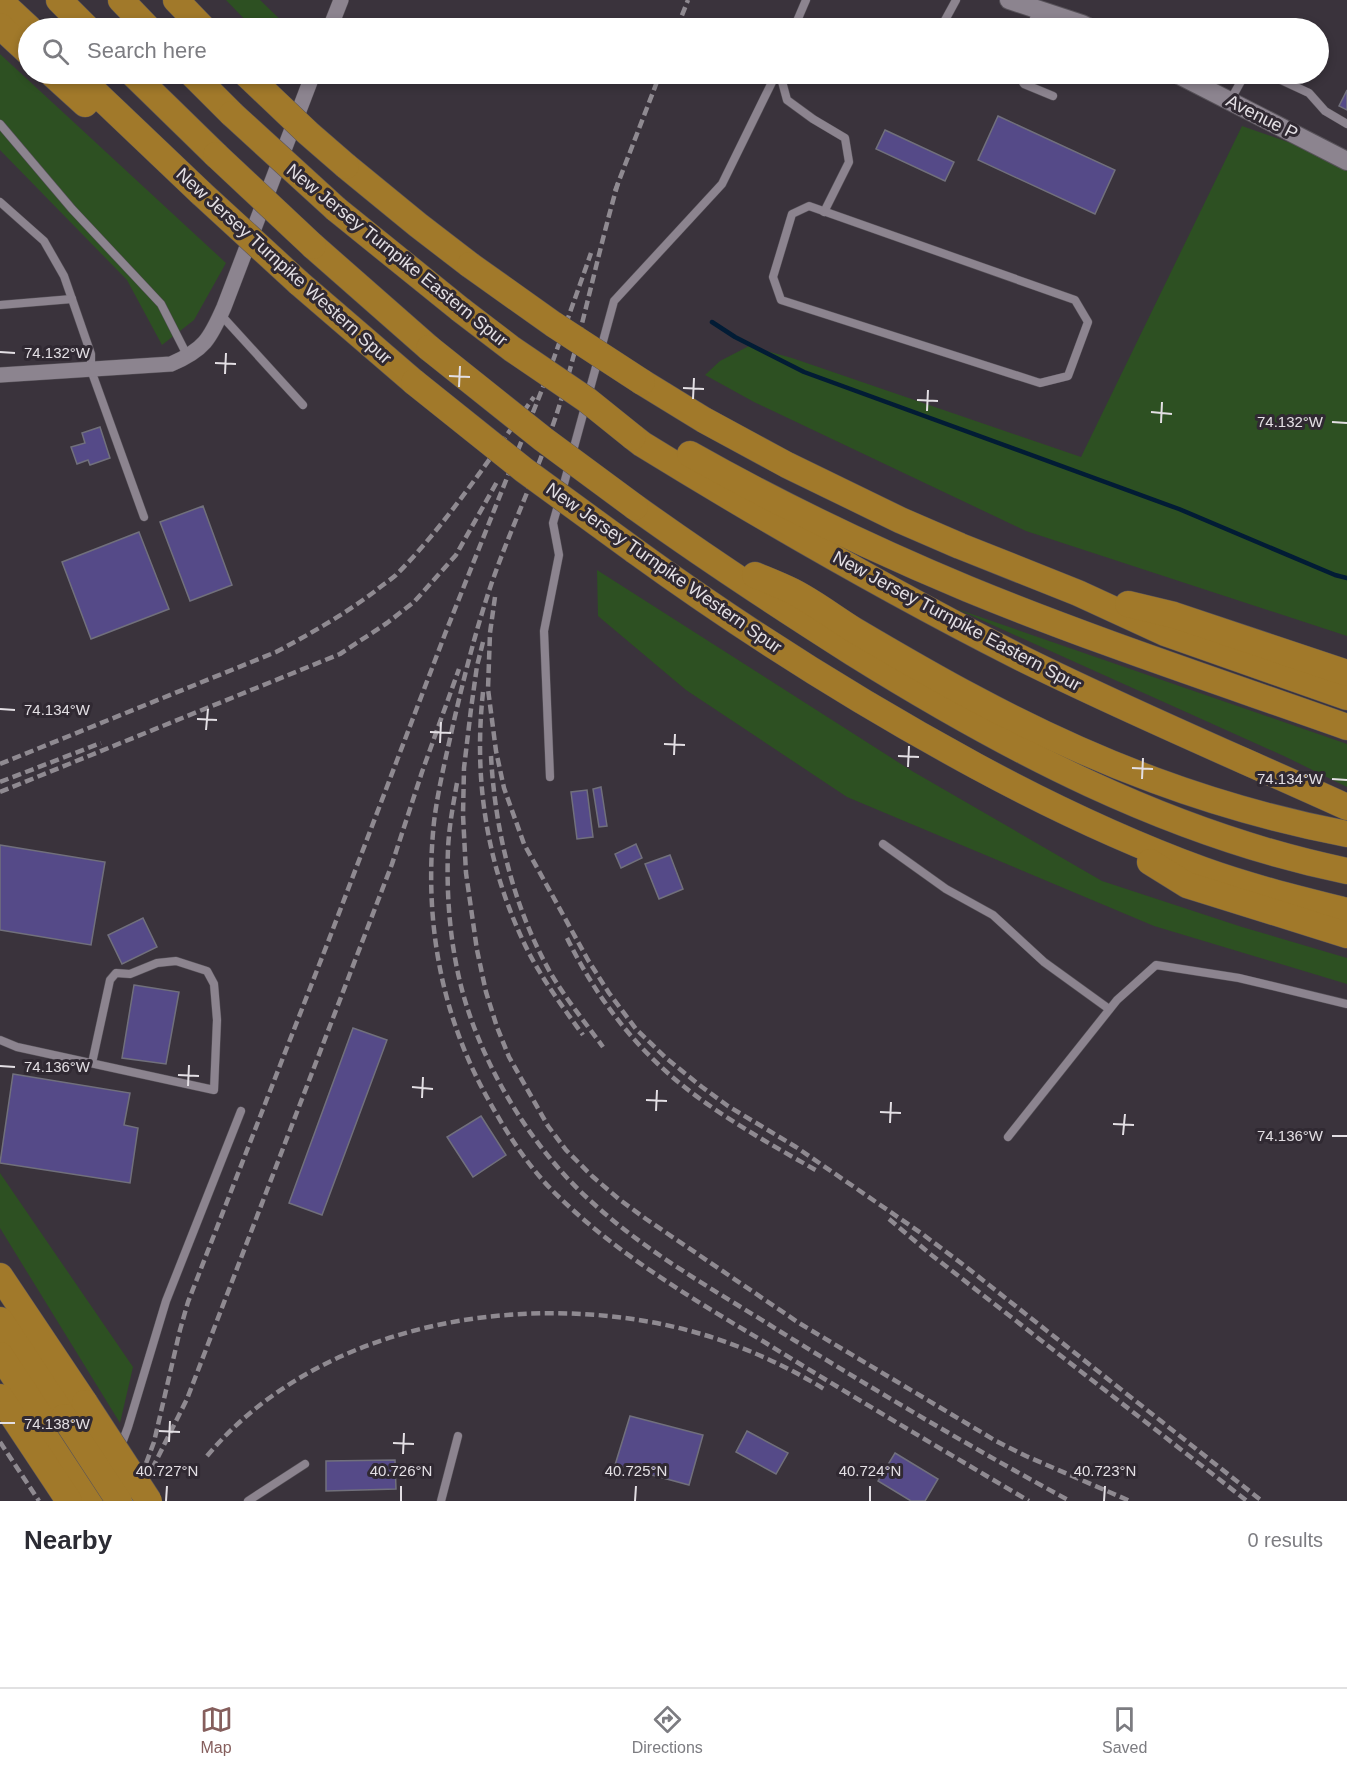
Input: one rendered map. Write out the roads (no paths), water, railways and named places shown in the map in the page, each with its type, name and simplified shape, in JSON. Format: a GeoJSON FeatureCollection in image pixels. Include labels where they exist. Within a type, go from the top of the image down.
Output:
{"type":"FeatureCollection","features":[{"type":"Feature","properties":{"kind":"highway"},"geometry":{"type":"LineString","coordinates":[[58,0],[77,18]]}},
{"type":"Feature","properties":{"kind":"highway"},"geometry":{"type":"LineString","coordinates":[[121,0],[138,18]]}},
{"type":"Feature","properties":{"kind":"highway"},"geometry":{"type":"LineString","coordinates":[[176,0],[193,18]]}},
{"type":"Feature","properties":{"kind":"highway"},"geometry":{"type":"LineString","coordinates":[[0,1],[18,18]]}},
{"type":"Feature","properties":{"kind":"highway"},"geometry":{"type":"LineString","coordinates":[[0,26],[18,43]]}},
{"type":"Feature","properties":{"kind":"highway"},"geometry":{"type":"LineString","coordinates":[[63,84],[96,113],[175,168]]}},
{"type":"Feature","properties":{"kind":"highway","name":"New Jersey Turnpike Western Spur"},"geometry":{"type":"LineString","coordinates":[[87,84],[299,283],[414,382],[515,462],[736,622],[885,715],[1001,780],[1081,820],[1205,871],[1347,911]]}},
{"type":"Feature","properties":{"kind":"highway","name":"New Jersey Turnpike Western Spur"},"geometry":{"type":"LineString","coordinates":[[143,84],[313,246],[429,348],[543,440],[761,594],[898,681],[1064,772],[1118,797],[1210,834],[1269,853],[1347,872]]}},
{"type":"Feature","properties":{"kind":"highway","name":"New Jersey Turnpike Eastern Spur"},"geometry":{"type":"LineString","coordinates":[[202,84],[336,209],[461,310],[512,349],[634,430],[851,538],[939,577],[1069,628],[1347,728]]}},
{"type":"Feature","properties":{"kind":"highway","name":"New Jersey Turnpike Eastern Spur"},"geometry":{"type":"LineString","coordinates":[[257,84],[346,166],[470,265],[553,324],[704,420],[843,494],[960,546],[1078,592],[1165,633],[1347,697]]}},
{"type":"Feature","properties":{"kind":"highway","name":"New Jersey Turnpike Eastern Spur"},"geometry":{"type":"LineString","coordinates":[[634,430],[642,444],[751,510],[961,626],[1073,683],[1347,807]]}},
{"type":"Feature","properties":{"kind":"highway"},"geometry":{"type":"LineString","coordinates":[[692,547],[794,592],[887,650],[974,698],[1099,759],[1161,784],[1218,803],[1276,819],[1347,834]]}},
{"type":"Feature","properties":{"kind":"highway","name":"New Jersey Turnpike Eastern Spur"},"geometry":{"type":"LineString","coordinates":[[1078,592],[1174,615],[1347,673]]}},
{"type":"Feature","properties":{"kind":"highway"},"geometry":{"type":"LineString","coordinates":[[1081,820],[1187,885],[1347,935]]}},
{"type":"Feature","properties":{"kind":"highway"},"geometry":{"type":"LineString","coordinates":[[0,1276],[149,1501]]}},
{"type":"Feature","properties":{"kind":"highway"},"geometry":{"type":"LineString","coordinates":[[0,1320],[119,1501]]}},
{"type":"Feature","properties":{"kind":"highway"},"geometry":{"type":"LineString","coordinates":[[0,1355],[98,1501]]}},
{"type":"Feature","properties":{"kind":"highway"},"geometry":{"type":"LineString","coordinates":[[0,1397],[63,1492]]}},
{"type":"Feature","properties":{"kind":"street"},"geometry":{"type":"LineString","coordinates":[[334,18],[340,0]]}},
{"type":"Feature","properties":{"kind":"street"},"geometry":{"type":"LineString","coordinates":[[1009,0],[1062,18]]}},
{"type":"Feature","properties":{"kind":"street"},"geometry":{"type":"LineString","coordinates":[[0,375],[171,364],[188,357],[202,347],[221,315],[309,84]]}},
{"type":"Feature","properties":{"kind":"street","name":"Avenue P"},"geometry":{"type":"LineString","coordinates":[[1197,84],[1347,161]]}},
{"type":"Feature","properties":{"kind":"lane"},"geometry":{"type":"LineString","coordinates":[[798,18],[806,0]]}},
{"type":"Feature","properties":{"kind":"lane"},"geometry":{"type":"LineString","coordinates":[[946,18],[956,0]]}},
{"type":"Feature","properties":{"kind":"lane"},"geometry":{"type":"LineString","coordinates":[[1034,18],[1037,9]]}},
{"type":"Feature","properties":{"kind":"lane"},"geometry":{"type":"LineString","coordinates":[[550,777],[544,631],[559,555],[553,523],[614,301],[722,184],[773,84]]}},
{"type":"Feature","properties":{"kind":"lane"},"geometry":{"type":"LineString","coordinates":[[781,84],[787,100],[845,138],[849,162],[824,212]]}},
{"type":"Feature","properties":{"kind":"lane"},"geometry":{"type":"LineString","coordinates":[[1024,84],[1053,96]]}},
{"type":"Feature","properties":{"kind":"lane"},"geometry":{"type":"LineString","coordinates":[[1230,101],[1239,84]]}},
{"type":"Feature","properties":{"kind":"lane"},"geometry":{"type":"LineString","coordinates":[[1290,84],[1309,93],[1325,111],[1347,124]]}},
{"type":"Feature","properties":{"kind":"lane"},"geometry":{"type":"LineString","coordinates":[[0,124],[72,209],[161,304],[188,357]]}},
{"type":"Feature","properties":{"kind":"lane"},"geometry":{"type":"LineString","coordinates":[[0,202],[44,241],[64,276],[91,354],[91,369],[144,517]]}},
{"type":"Feature","properties":{"kind":"lane"},"geometry":{"type":"LineString","coordinates":[[809,206],[824,212],[1075,300],[1088,322],[1068,376],[1040,382],[781,300],[773,277],[792,214],[809,206]]}},
{"type":"Feature","properties":{"kind":"lane"},"geometry":{"type":"LineString","coordinates":[[0,305],[72,299]]}},
{"type":"Feature","properties":{"kind":"lane"},"geometry":{"type":"LineString","coordinates":[[221,315],[303,405]]}},
{"type":"Feature","properties":{"kind":"lane"},"geometry":{"type":"LineString","coordinates":[[883,844],[946,889],[993,915],[1044,962],[1109,1009]]}},
{"type":"Feature","properties":{"kind":"lane"},"geometry":{"type":"LineString","coordinates":[[0,1040],[16,1047],[214,1090],[217,1020],[214,984],[207,971],[176,961],[157,963],[130,974],[116,972],[110,980],[92,1063]]}},
{"type":"Feature","properties":{"kind":"lane"},"geometry":{"type":"LineString","coordinates":[[1008,1137],[1109,1009],[1156,965],[1239,978],[1347,1004]]}},
{"type":"Feature","properties":{"kind":"lane"},"geometry":{"type":"LineString","coordinates":[[116,1459],[166,1301],[241,1111]]}},
{"type":"Feature","properties":{"kind":"lane"},"geometry":{"type":"LineString","coordinates":[[441,1501],[458,1436]]}},
{"type":"Feature","properties":{"kind":"lane"},"geometry":{"type":"LineString","coordinates":[[248,1501],[305,1464]]}},
{"type":"Feature","properties":{"kind":"lane"},"geometry":{"type":"LineString","coordinates":[[98,1501],[112,1470]]}},
{"type":"Feature","properties":{"kind":"waterway"},"geometry":{"type":"LineString","coordinates":[[712,322],[735,337],[804,372],[1179,509],[1347,578]]}},
{"type":"Feature","properties":{"kind":"railway"},"geometry":{"type":"LineString","coordinates":[[681,18],[688,0]]}},
{"type":"Feature","properties":{"kind":"railway"},"geometry":{"type":"LineString","coordinates":[[615,191],[656,84]]}},
{"type":"Feature","properties":{"kind":"railway"},"geometry":{"type":"LineString","coordinates":[[618,183],[574,356],[557,413],[492,582],[461,689],[442,773],[434,822],[431,894],[439,965],[447,999],[471,1066],[503,1125],[539,1176],[583,1219],[631,1257],[682,1292],[1029,1501]]}},
{"type":"Feature","properties":{"kind":"railway"},"geometry":{"type":"LineString","coordinates":[[132,1501],[154,1442],[188,1302],[445,634],[549,372],[591,253]]}},
{"type":"Feature","properties":{"kind":"railway"},"geometry":{"type":"LineString","coordinates":[[0,764],[276,652],[326,624],[362,600],[396,575],[433,534],[534,397]]}},
{"type":"Feature","properties":{"kind":"railway"},"geometry":{"type":"LineString","coordinates":[[0,792],[340,654],[414,602],[456,555],[498,480]]}},
{"type":"Feature","properties":{"kind":"railway"},"geometry":{"type":"LineString","coordinates":[[495,597],[490,633],[488,689],[496,751],[504,788],[524,844],[588,960],[636,1029],[666,1058],[728,1106],[796,1147],[965,1266],[1262,1501]]}},
{"type":"Feature","properties":{"kind":"railway"},"geometry":{"type":"LineString","coordinates":[[483,642],[477,666],[464,768],[463,815],[466,873],[477,950],[486,992],[509,1057],[548,1126],[566,1150],[620,1200],[799,1323],[996,1441],[1130,1501]]}},
{"type":"Feature","properties":{"kind":"railway"},"geometry":{"type":"LineString","coordinates":[[152,1469],[187,1399],[392,864],[459,669]]}},
{"type":"Feature","properties":{"kind":"railway"},"geometry":{"type":"LineString","coordinates":[[483,692],[480,726],[482,794],[494,860],[516,924],[530,955],[548,986],[583,1035]]}},
{"type":"Feature","properties":{"kind":"railway"},"geometry":{"type":"LineString","coordinates":[[0,782],[101,743]]}},
{"type":"Feature","properties":{"kind":"railway"},"geometry":{"type":"LineString","coordinates":[[491,756],[502,839],[508,867],[526,921],[556,982],[603,1047]]}},
{"type":"Feature","properties":{"kind":"railway"},"geometry":{"type":"LineString","coordinates":[[457,783],[451,816],[448,869],[451,929],[457,969],[477,1034],[502,1088],[553,1162],[573,1184],[616,1223],[685,1272],[888,1397],[1070,1501]]}},
{"type":"Feature","properties":{"kind":"railway"},"geometry":{"type":"LineString","coordinates":[[567,938],[607,1005],[631,1036],[658,1064],[715,1109],[756,1136],[819,1172]]}},
{"type":"Feature","properties":{"kind":"railway"},"geometry":{"type":"LineString","coordinates":[[889,1219],[929,1253],[1247,1501]]}},
{"type":"Feature","properties":{"kind":"railway"},"geometry":{"type":"LineString","coordinates":[[207,1456],[250,1413],[299,1378],[353,1351],[410,1332],[470,1319],[531,1314],[592,1315],[651,1322],[696,1333],[741,1348],[784,1367],[824,1389]]}},
{"type":"Feature","properties":{"kind":"railway"},"geometry":{"type":"LineString","coordinates":[[0,1442],[39,1501]]}}]}
